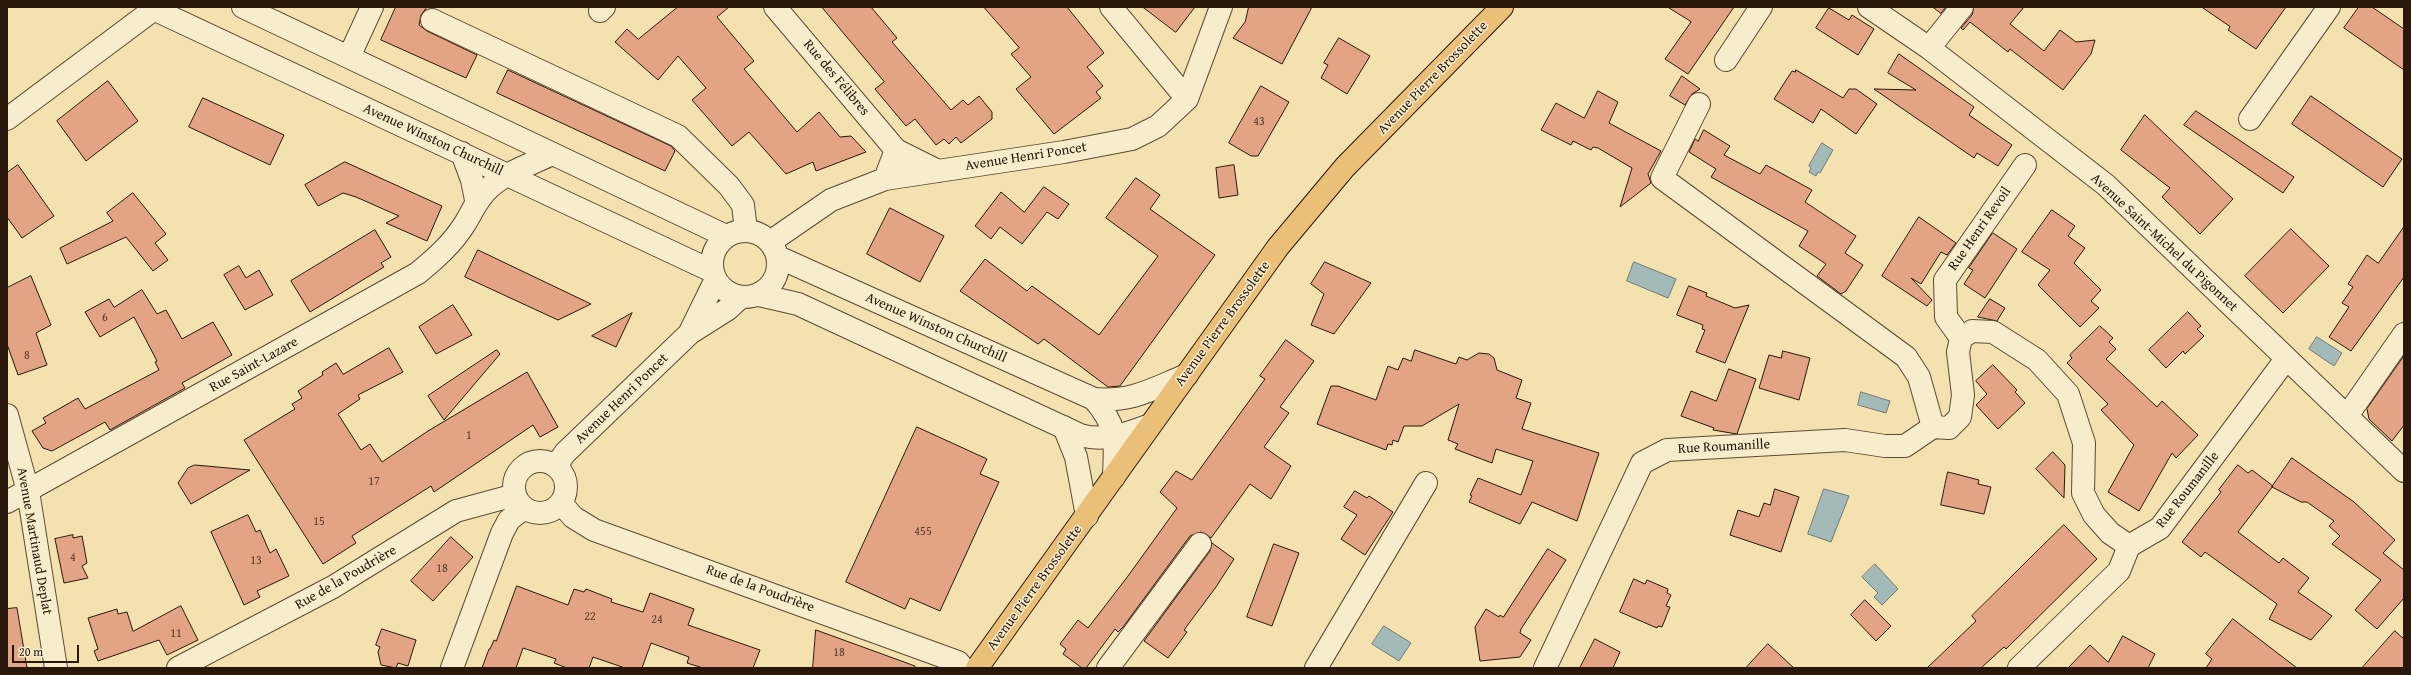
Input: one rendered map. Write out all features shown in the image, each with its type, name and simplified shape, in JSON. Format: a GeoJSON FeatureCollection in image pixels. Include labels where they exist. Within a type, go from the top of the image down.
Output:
{"type":"FeatureCollection","features":[{"type":"Feature","properties":{"kind":"main road","name":"Avenue Pierre Brossolette"},"geometry":{"type":"LineString","coordinates":[[977,668],[1278,247],[1345,167],[1502,7]]}},
{"type":"Feature","properties":{"kind":"street"},"geometry":{"type":"LineString","coordinates":[[243,7],[552,154],[736,233],[763,236],[774,249],[778,269],[774,280],[749,296]]}},
{"type":"Feature","properties":{"kind":"street"},"geometry":{"type":"LineString","coordinates":[[349,58],[372,7]]}},
{"type":"Feature","properties":{"kind":"street","name":"Rue des Félibres"},"geometry":{"type":"LineString","coordinates":[[775,7],[896,150],[938,171]]}},
{"type":"Feature","properties":{"kind":"street"},"geometry":{"type":"LineString","coordinates":[[1111,7],[1187,99]]}},
{"type":"Feature","properties":{"kind":"street","name":"Avenue Henri Poncet"},"geometry":{"type":"LineString","coordinates":[[774,249],[831,200],[885,179],[1064,152],[1132,139],[1158,126],[1187,99],[1221,7]]}},
{"type":"Feature","properties":{"kind":"street"},"geometry":{"type":"LineString","coordinates":[[1726,60],[1761,7]]}},
{"type":"Feature","properties":{"kind":"street","name":"Avenue Saint-Michel du Pigonnet"},"geometry":{"type":"LineString","coordinates":[[1869,7],[1929,48],[2106,186],[2404,471]]}},
{"type":"Feature","properties":{"kind":"street"},"geometry":{"type":"LineString","coordinates":[[1929,48],[1962,7]]}},
{"type":"Feature","properties":{"kind":"street"},"geometry":{"type":"LineString","coordinates":[[2250,119],[2329,7]]}},
{"type":"Feature","properties":{"kind":"street"},"geometry":{"type":"LineString","coordinates":[[7,119],[153,8]]}},
{"type":"Feature","properties":{"kind":"street","name":"Avenue Winston Churchill"},"geometry":{"type":"LineString","coordinates":[[153,8],[508,174],[714,276]]}},
{"type":"Feature","properties":{"kind":"street"},"geometry":{"type":"LineString","coordinates":[[432,20],[678,136],[729,186],[743,205],[736,233],[718,244],[712,257],[714,276],[726,292],[798,304],[1064,427],[1093,438],[1115,437],[1150,425]]}},
{"type":"Feature","properties":{"kind":"street"},"geometry":{"type":"LineString","coordinates":[[1699,104],[1662,178],[1906,357],[1919,377],[1934,427]]}},
{"type":"Feature","properties":{"kind":"street"},"geometry":{"type":"LineString","coordinates":[[885,179],[896,150]]}},
{"type":"Feature","properties":{"kind":"street"},"geometry":{"type":"LineString","coordinates":[[462,153],[472,180],[476,200]]}},
{"type":"Feature","properties":{"kind":"street","name":"Rue Saint-Lazare"},"geometry":{"type":"LineString","coordinates":[[7,502],[418,273],[447,248],[464,224],[476,200],[490,186],[508,174],[552,154]]}},
{"type":"Feature","properties":{"kind":"street","name":"Rue Henri Revoil"},"geometry":{"type":"LineString","coordinates":[[1961,338],[1946,317],[1945,280],[2025,165]]}},
{"type":"Feature","properties":{"kind":"street","name":"Avenue Winston Churchill"},"geometry":{"type":"LineString","coordinates":[[774,249],[1094,399],[1115,401],[1130,399],[1187,374]]}},
{"type":"Feature","properties":{"kind":"street","name":"Avenue Henri Poncet"},"geometry":{"type":"LineString","coordinates":[[690,334],[714,276]]}},
{"type":"Feature","properties":{"kind":"street","name":"Avenue Henri Poncet"},"geometry":{"type":"LineString","coordinates":[[556,466],[565,453],[690,334],[749,296]]}},
{"type":"Feature","properties":{"kind":"street"},"geometry":{"type":"LineString","coordinates":[[1961,338],[1972,331],[1993,332],[2037,360],[2068,394],[2084,443],[2083,493],[2094,516],[2110,533],[2129,546],[2119,571],[2019,668]]}},
{"type":"Feature","properties":{"kind":"street"},"geometry":{"type":"LineString","coordinates":[[2347,416],[2404,334]]}},
{"type":"Feature","properties":{"kind":"street","name":"Rue Roumanille"},"geometry":{"type":"LineString","coordinates":[[1545,668],[1642,463],[1667,450],[1845,440],[1885,446],[1905,446],[1934,427],[1949,428],[1960,417],[1963,395],[1958,352],[1961,338]]}},
{"type":"Feature","properties":{"kind":"street","name":"Rue Roumanille"},"geometry":{"type":"LineString","coordinates":[[2129,546],[2160,528],[2286,359]]}},
{"type":"Feature","properties":{"kind":"street","name":"Avenue Winston Churchill"},"geometry":{"type":"LineString","coordinates":[[1094,399],[1106,414],[1115,437],[1114,477]]}},
{"type":"Feature","properties":{"kind":"street","name":"Avenue Martinaud Deplat"},"geometry":{"type":"LineString","coordinates":[[7,415],[28,491],[56,668]]}},
{"type":"Feature","properties":{"kind":"street"},"geometry":{"type":"LineString","coordinates":[[1064,427],[1076,457],[1087,516]]}},
{"type":"Feature","properties":{"kind":"street"},"geometry":{"type":"LineString","coordinates":[[540,461],[556,466],[562,472],[566,488],[561,504],[555,509],[543,513],[531,512],[520,502],[515,480],[524,466],[540,461]]}},
{"type":"Feature","properties":{"kind":"street"},"geometry":{"type":"LineString","coordinates":[[1316,668],[1426,483]]}},
{"type":"Feature","properties":{"kind":"street"},"geometry":{"type":"LineString","coordinates":[[452,668],[502,533],[520,502]]}},
{"type":"Feature","properties":{"kind":"street","name":"Rue de la Poudrière"},"geometry":{"type":"LineString","coordinates":[[178,668],[333,587],[456,511],[520,502]]}},
{"type":"Feature","properties":{"kind":"street","name":"Rue de la Poudrière"},"geometry":{"type":"LineString","coordinates":[[561,504],[574,517],[594,530],[885,634],[958,662],[963,668]]}},
{"type":"Feature","properties":{"kind":"street"},"geometry":{"type":"LineString","coordinates":[[1108,668],[1200,544]]}},
{"type":"Feature","properties":{"kind":"water"},"geometry":{"type":"Polygon","coordinates":[[[1822,143],[1833,150],[1820,173],[1818,172],[1816,176],[1809,172],[1811,168],[1809,166],[1822,143]]]}},
{"type":"Feature","properties":{"kind":"water"},"geometry":{"type":"Polygon","coordinates":[[[1634,262],[1676,279],[1668,298],[1627,281],[1634,262]]]}},
{"type":"Feature","properties":{"kind":"water"},"geometry":{"type":"Polygon","coordinates":[[[2317,337],[2342,353],[2334,366],[2309,349],[2317,337]]]}},
{"type":"Feature","properties":{"kind":"water"},"geometry":{"type":"Polygon","coordinates":[[[1861,392],[1890,401],[1886,413],[1858,405],[1861,392]]]}},
{"type":"Feature","properties":{"kind":"water"},"geometry":{"type":"Polygon","coordinates":[[[1824,489],[1849,496],[1831,542],[1808,534],[1824,489]]]}},
{"type":"Feature","properties":{"kind":"water"},"geometry":{"type":"Polygon","coordinates":[[[1875,564],[1898,589],[1882,605],[1874,597],[1878,593],[1862,577],[1875,564]]]}},
{"type":"Feature","properties":{"kind":"water"},"geometry":{"type":"Polygon","coordinates":[[[1384,626],[1411,643],[1399,661],[1372,644],[1384,626]]]}},
{"type":"Feature","properties":{"kind":"building"},"geometry":{"type":"Polygon","coordinates":[[[396,7],[427,7],[421,15],[419,25],[427,31],[477,55],[466,78],[381,40],[396,7]]]}},
{"type":"Feature","properties":{"kind":"building"},"geometry":{"type":"Polygon","coordinates":[[[678,7],[729,7],[717,17],[754,61],[744,69],[797,132],[819,112],[840,137],[851,136],[866,152],[816,171],[813,162],[786,174],[749,132],[732,146],[692,100],[706,88],[678,56],[658,80],[615,42],[627,29],[638,39],[678,7]]]}},
{"type":"Feature","properties":{"kind":"building"},"geometry":{"type":"Polygon","coordinates":[[[822,7],[871,7],[897,38],[892,42],[951,110],[963,100],[968,105],[979,96],[992,112],[992,119],[961,143],[956,137],[949,144],[944,139],[936,145],[915,119],[906,126],[875,89],[884,82],[822,7]]]}},
{"type":"Feature","properties":{"kind":"building"},"geometry":{"type":"Polygon","coordinates":[[[984,7],[1067,7],[1104,53],[1087,67],[1103,86],[1096,92],[1101,98],[1054,134],[1016,89],[1031,77],[1011,54],[1019,48],[984,7]]]}},
{"type":"Feature","properties":{"kind":"building"},"geometry":{"type":"Polygon","coordinates":[[[1143,7],[1195,7],[1176,32],[1143,7]]]}},
{"type":"Feature","properties":{"kind":"building"},"geometry":{"type":"Polygon","coordinates":[[[1249,7],[1312,7],[1282,64],[1233,38],[1245,22],[1249,7]]]}},
{"type":"Feature","properties":{"kind":"building"},"geometry":{"type":"Polygon","coordinates":[[[1668,7],[1734,7],[1688,74],[1665,59],[1691,22],[1668,7]]]}},
{"type":"Feature","properties":{"kind":"building"},"geometry":{"type":"Polygon","coordinates":[[[1933,7],[1946,7],[1941,13],[1933,7]]]}},
{"type":"Feature","properties":{"kind":"building"},"geometry":{"type":"Polygon","coordinates":[[[1974,7],[2024,7],[2010,24],[2044,51],[2060,30],[2076,42],[2095,40],[2091,54],[2063,90],[2010,49],[2008,52],[1970,22],[1963,30],[1961,28],[1972,15],[1974,7]]]}},
{"type":"Feature","properties":{"kind":"building"},"geometry":{"type":"Polygon","coordinates":[[[2202,7],[2286,7],[2256,49],[2228,30],[2230,27],[2202,7]]]}},
{"type":"Feature","properties":{"kind":"building"},"geometry":{"type":"Polygon","coordinates":[[[2359,7],[2372,7],[2404,29],[2404,70],[2344,28],[2359,7]]]}},
{"type":"Feature","properties":{"kind":"building"},"geometry":{"type":"Polygon","coordinates":[[[1829,8],[1849,20],[1852,15],[1874,29],[1858,55],[1816,28],[1829,8]]]}},
{"type":"Feature","properties":{"kind":"building"},"geometry":{"type":"Polygon","coordinates":[[[1339,38],[1370,56],[1347,94],[1321,78],[1328,65],[1324,63],[1339,38]]]}},
{"type":"Feature","properties":{"kind":"building"},"geometry":{"type":"Polygon","coordinates":[[[1899,54],[1974,107],[1969,115],[2012,145],[1998,166],[1977,153],[1974,158],[1874,89],[1916,90],[1888,73],[1899,54]]]}},
{"type":"Feature","properties":{"kind":"building"},"geometry":{"type":"Polygon","coordinates":[[[508,70],[671,146],[675,151],[665,171],[497,93],[508,70]]]}},
{"type":"Feature","properties":{"kind":"building"},"geometry":{"type":"Polygon","coordinates":[[[1796,70],[1843,98],[1849,89],[1856,89],[1877,104],[1856,134],[1821,109],[1813,123],[1774,99],[1792,71],[1795,72],[1796,70]]]}},
{"type":"Feature","properties":{"kind":"building"},"geometry":{"type":"Polygon","coordinates":[[[1682,76],[1700,89],[1692,94],[1685,105],[1670,96],[1682,76]]]}},
{"type":"Feature","properties":{"kind":"building"},"geometry":{"type":"Polygon","coordinates":[[[108,81],[138,121],[86,161],[57,121],[108,81]]]}},
{"type":"Feature","properties":{"kind":"building"},"geometry":{"type":"Polygon","coordinates":[[[1261,86],[1289,102],[1258,156],[1251,156],[1229,143],[1261,86]]]}},
{"type":"Feature","properties":{"kind":"building"},"geometry":{"type":"Polygon","coordinates":[[[1598,91],[1618,102],[1609,123],[1661,151],[1648,174],[1651,183],[1620,207],[1632,168],[1598,148],[1593,147],[1591,150],[1573,141],[1571,145],[1541,130],[1556,103],[1584,118],[1598,91]]]}},
{"type":"Feature","properties":{"kind":"building"},"geometry":{"type":"Polygon","coordinates":[[[2311,96],[2402,159],[2383,187],[2292,124],[2311,96]]]}},
{"type":"Feature","properties":{"kind":"building"},"geometry":{"type":"Polygon","coordinates":[[[203,98],[284,135],[270,165],[189,127],[203,98]]]}},
{"type":"Feature","properties":{"kind":"building"},"geometry":{"type":"Polygon","coordinates":[[[2196,111],[2294,177],[2283,193],[2184,125],[2196,111]]]}},
{"type":"Feature","properties":{"kind":"building"},"geometry":{"type":"Polygon","coordinates":[[[2145,115],[2233,199],[2200,234],[2162,197],[2170,188],[2121,150],[2145,115]]]}},
{"type":"Feature","properties":{"kind":"building"},"geometry":{"type":"Polygon","coordinates":[[[1704,130],[1730,146],[1724,155],[1760,174],[1766,165],[1812,190],[1805,202],[1856,236],[1845,253],[1863,265],[1846,291],[1841,294],[1817,276],[1826,264],[1799,246],[1808,231],[1711,177],[1716,169],[1689,152],[1695,139],[1698,141],[1704,130]]]}},
{"type":"Feature","properties":{"kind":"building"},"geometry":{"type":"Polygon","coordinates":[[[345,162],[442,206],[427,241],[386,223],[399,216],[356,197],[343,193],[318,206],[305,185],[345,162]]]}},
{"type":"Feature","properties":{"kind":"building"},"geometry":{"type":"Polygon","coordinates":[[[18,165],[54,216],[22,238],[7,217],[7,173],[18,165]]]}},
{"type":"Feature","properties":{"kind":"building"},"geometry":{"type":"Polygon","coordinates":[[[1234,165],[1238,195],[1219,198],[1216,168],[1234,165]]]}},
{"type":"Feature","properties":{"kind":"building"},"geometry":{"type":"Polygon","coordinates":[[[1136,178],[1160,195],[1150,209],[1215,255],[1120,386],[1108,387],[1044,339],[1038,344],[960,291],[985,259],[1027,291],[1032,286],[1099,335],[1158,256],[1106,218],[1136,178]]]}},
{"type":"Feature","properties":{"kind":"building"},"geometry":{"type":"Polygon","coordinates":[[[1044,187],[1069,204],[1058,219],[1047,212],[1022,244],[1000,227],[991,239],[975,226],[1001,192],[1024,212],[1044,187]]]}},
{"type":"Feature","properties":{"kind":"building"},"geometry":{"type":"Polygon","coordinates":[[[133,193],[166,234],[155,243],[168,260],[153,271],[126,237],[67,264],[60,248],[113,221],[107,213],[133,193]]]}},
{"type":"Feature","properties":{"kind":"building"},"geometry":{"type":"Polygon","coordinates":[[[890,208],[944,236],[920,282],[867,254],[890,208]]]}},
{"type":"Feature","properties":{"kind":"building"},"geometry":{"type":"Polygon","coordinates":[[[2052,210],[2075,226],[2068,236],[2085,248],[2074,263],[2101,290],[2091,301],[2099,308],[2080,327],[2038,285],[2050,270],[2022,252],[2052,210]]]}},
{"type":"Feature","properties":{"kind":"building"},"geometry":{"type":"Polygon","coordinates":[[[1919,217],[1956,243],[1947,255],[1941,252],[1921,284],[1911,278],[1932,300],[1927,306],[1882,276],[1919,217]]]}},
{"type":"Feature","properties":{"kind":"building"},"geometry":{"type":"Polygon","coordinates":[[[2404,227],[2404,277],[2351,351],[2329,337],[2349,307],[2342,303],[2353,287],[2348,284],[2367,255],[2378,263],[2404,227]]]}},
{"type":"Feature","properties":{"kind":"building"},"geometry":{"type":"Polygon","coordinates":[[[2291,229],[2329,266],[2283,313],[2245,276],[2291,229]]]}},
{"type":"Feature","properties":{"kind":"building"},"geometry":{"type":"Polygon","coordinates":[[[375,230],[391,257],[381,263],[384,267],[310,312],[291,281],[375,230]]]}},
{"type":"Feature","properties":{"kind":"building"},"geometry":{"type":"Polygon","coordinates":[[[1993,233],[2017,249],[1985,298],[1964,284],[1973,270],[1969,268],[1993,233]]]}},
{"type":"Feature","properties":{"kind":"building"},"geometry":{"type":"Polygon","coordinates":[[[478,250],[591,304],[558,320],[465,277],[478,250]]]}},
{"type":"Feature","properties":{"kind":"building"},"geometry":{"type":"Polygon","coordinates":[[[1325,262],[1371,283],[1334,334],[1311,325],[1324,294],[1311,284],[1325,262]]]}},
{"type":"Feature","properties":{"kind":"building"},"geometry":{"type":"Polygon","coordinates":[[[239,266],[246,278],[259,270],[273,295],[245,310],[224,275],[239,266]]]}},
{"type":"Feature","properties":{"kind":"building"},"geometry":{"type":"Polygon","coordinates":[[[31,276],[51,325],[36,333],[47,365],[18,375],[7,344],[7,288],[31,276]]]}},
{"type":"Feature","properties":{"kind":"building"},"geometry":{"type":"Polygon","coordinates":[[[1689,286],[1707,293],[1706,296],[1735,308],[1749,305],[1725,363],[1696,352],[1705,330],[1702,329],[1703,325],[1677,315],[1689,286]]]}},
{"type":"Feature","properties":{"kind":"building"},"geometry":{"type":"Polygon","coordinates":[[[142,290],[157,314],[166,310],[182,339],[213,322],[232,355],[182,383],[185,388],[110,430],[105,422],[52,451],[43,448],[32,431],[46,423],[43,418],[78,398],[85,409],[159,370],[155,362],[157,361],[134,317],[100,337],[85,312],[109,299],[114,307],[142,290]]]}},
{"type":"Feature","properties":{"kind":"building"},"geometry":{"type":"Polygon","coordinates":[[[1990,299],[2005,308],[1997,321],[1978,317],[1990,299]]]}},
{"type":"Feature","properties":{"kind":"building"},"geometry":{"type":"Polygon","coordinates":[[[453,305],[472,335],[436,354],[419,327],[453,305]]]}},
{"type":"Feature","properties":{"kind":"building"},"geometry":{"type":"Polygon","coordinates":[[[2188,312],[2201,326],[2197,329],[2204,336],[2185,354],[2183,351],[2166,368],[2149,350],[2188,312]]]}},
{"type":"Feature","properties":{"kind":"building"},"geometry":{"type":"Polygon","coordinates":[[[632,313],[616,347],[592,336],[632,313]]]}},
{"type":"Feature","properties":{"kind":"building"},"geometry":{"type":"Polygon","coordinates":[[[2100,326],[2113,338],[2109,342],[2116,349],[2106,359],[2157,407],[2162,401],[2198,435],[2176,458],[2172,453],[2139,511],[2108,492],[2134,445],[2101,410],[2108,404],[2067,363],[2072,358],[2070,355],[2100,326]]]}},
{"type":"Feature","properties":{"kind":"building"},"geometry":{"type":"Polygon","coordinates":[[[1286,340],[1314,361],[1280,407],[1289,413],[1264,447],[1291,466],[1271,499],[1250,484],[1211,538],[1201,532],[1190,536],[1123,627],[1118,632],[1115,629],[1086,668],[1082,668],[1063,654],[1066,649],[1060,644],[1078,620],[1088,628],[1128,576],[1177,508],[1160,492],[1176,471],[1192,480],[1265,379],[1260,376],[1286,340]]]}},
{"type":"Feature","properties":{"kind":"building"},"geometry":{"type":"Polygon","coordinates":[[[389,348],[403,372],[358,395],[360,399],[338,414],[361,450],[370,444],[382,462],[428,431],[527,372],[558,427],[540,437],[533,425],[434,492],[431,486],[352,536],[356,543],[323,564],[244,440],[295,409],[292,404],[302,398],[298,391],[323,375],[322,372],[336,363],[343,374],[389,348]]]}},
{"type":"Feature","properties":{"kind":"building"},"geometry":{"type":"Polygon","coordinates":[[[497,350],[500,354],[444,420],[428,396],[497,350]]]}},
{"type":"Feature","properties":{"kind":"building"},"geometry":{"type":"Polygon","coordinates":[[[1415,350],[1456,364],[1459,357],[1467,360],[1479,353],[1489,354],[1494,358],[1497,370],[1522,380],[1516,398],[1531,403],[1522,429],[1599,453],[1577,521],[1532,502],[1520,524],[1469,502],[1472,496],[1470,495],[1478,478],[1521,495],[1533,461],[1496,449],[1492,463],[1455,449],[1458,444],[1448,440],[1459,404],[1422,426],[1404,426],[1398,442],[1393,440],[1392,445],[1388,444],[1386,450],[1317,424],[1331,386],[1338,386],[1376,400],[1388,366],[1398,370],[1403,358],[1411,361],[1415,350]]]}},
{"type":"Feature","properties":{"kind":"building"},"geometry":{"type":"Polygon","coordinates":[[[1783,351],[1810,358],[1799,400],[1759,388],[1769,355],[1781,358],[1783,351]]]}},
{"type":"Feature","properties":{"kind":"building"},"geometry":{"type":"Polygon","coordinates":[[[2404,356],[2404,425],[2392,441],[2369,419],[2367,409],[2404,356]]]}},
{"type":"Feature","properties":{"kind":"building"},"geometry":{"type":"Polygon","coordinates":[[[1993,365],[2017,390],[2015,392],[2025,403],[1998,429],[1976,405],[1987,394],[1976,381],[1993,365]]]}},
{"type":"Feature","properties":{"kind":"building"},"geometry":{"type":"Polygon","coordinates":[[[1729,369],[1756,379],[1737,434],[1713,430],[1714,428],[1681,416],[1691,391],[1716,401],[1729,369]]]}},
{"type":"Feature","properties":{"kind":"building"},"geometry":{"type":"Polygon","coordinates":[[[917,427],[987,459],[980,474],[999,482],[940,611],[910,598],[905,609],[846,582],[917,427]]]}},
{"type":"Feature","properties":{"kind":"building"},"geometry":{"type":"Polygon","coordinates":[[[2053,452],[2065,465],[2064,498],[2036,469],[2053,452]]]}},
{"type":"Feature","properties":{"kind":"building"},"geometry":{"type":"Polygon","coordinates":[[[2292,458],[2354,502],[2395,540],[2383,553],[2404,570],[2404,598],[2377,629],[2355,610],[2381,580],[2332,544],[2340,536],[2329,526],[2334,521],[2307,502],[2301,502],[2272,487],[2292,458]]]}},
{"type":"Feature","properties":{"kind":"building"},"geometry":{"type":"Polygon","coordinates":[[[195,465],[250,470],[191,504],[178,483],[188,468],[195,465]]]}},
{"type":"Feature","properties":{"kind":"building"},"geometry":{"type":"Polygon","coordinates":[[[2238,465],[2248,473],[2252,470],[2273,486],[2238,532],[2279,563],[2283,558],[2309,578],[2298,592],[2332,616],[2311,640],[2269,619],[2277,604],[2205,552],[2201,557],[2182,542],[2221,492],[2219,490],[2238,465]]]}},
{"type":"Feature","properties":{"kind":"building"},"geometry":{"type":"Polygon","coordinates":[[[1948,472],[1979,480],[1978,484],[1991,487],[1984,514],[1941,505],[1948,472]]]}},
{"type":"Feature","properties":{"kind":"building"},"geometry":{"type":"Polygon","coordinates":[[[1775,489],[1799,497],[1781,552],[1730,535],[1738,510],[1759,517],[1764,503],[1770,505],[1775,489]]]}},
{"type":"Feature","properties":{"kind":"building"},"geometry":{"type":"Polygon","coordinates":[[[1355,491],[1367,498],[1369,496],[1393,512],[1365,555],[1341,539],[1357,515],[1344,507],[1355,491]]]}},
{"type":"Feature","properties":{"kind":"building"},"geometry":{"type":"Polygon","coordinates":[[[248,515],[256,532],[260,530],[270,553],[276,549],[289,576],[257,591],[260,597],[244,605],[211,532],[248,515]]]}},
{"type":"Feature","properties":{"kind":"building"},"geometry":{"type":"Polygon","coordinates":[[[2064,525],[2097,559],[2006,649],[2004,647],[1981,668],[1927,668],[1976,621],[1972,616],[2064,525]]]}},
{"type":"Feature","properties":{"kind":"building"},"geometry":{"type":"Polygon","coordinates":[[[73,535],[73,538],[82,536],[87,563],[82,566],[88,578],[64,583],[55,539],[73,535]]]}},
{"type":"Feature","properties":{"kind":"building"},"geometry":{"type":"Polygon","coordinates":[[[451,537],[473,557],[433,601],[411,581],[451,537]]]}},
{"type":"Feature","properties":{"kind":"building"},"geometry":{"type":"Polygon","coordinates":[[[1212,543],[1234,559],[1216,587],[1184,630],[1187,632],[1168,658],[1144,641],[1210,551],[1212,543]]]}},
{"type":"Feature","properties":{"kind":"building"},"geometry":{"type":"Polygon","coordinates":[[[1274,544],[1299,553],[1272,626],[1247,617],[1274,544]]]}},
{"type":"Feature","properties":{"kind":"building"},"geometry":{"type":"Polygon","coordinates":[[[1548,549],[1566,560],[1521,629],[1520,633],[1531,640],[1520,657],[1480,661],[1475,627],[1486,609],[1499,617],[1500,615],[1503,617],[1548,549]]]}},
{"type":"Feature","properties":{"kind":"building"},"geometry":{"type":"Polygon","coordinates":[[[1634,579],[1645,584],[1647,580],[1668,589],[1667,593],[1671,595],[1666,606],[1670,607],[1662,627],[1658,626],[1657,628],[1620,612],[1634,579]]]}},
{"type":"Feature","properties":{"kind":"building"},"geometry":{"type":"Polygon","coordinates":[[[517,586],[568,605],[574,589],[584,592],[586,589],[612,599],[611,602],[643,612],[650,593],[694,609],[688,625],[760,650],[753,668],[703,668],[687,663],[689,657],[651,643],[642,668],[625,668],[593,657],[589,668],[567,668],[554,663],[556,659],[523,648],[516,668],[482,668],[489,649],[494,640],[496,641],[517,586]]]}},
{"type":"Feature","properties":{"kind":"building"},"geometry":{"type":"Polygon","coordinates":[[[1865,600],[1891,626],[1876,641],[1851,615],[1865,600]]]}},
{"type":"Feature","properties":{"kind":"building"},"geometry":{"type":"Polygon","coordinates":[[[181,606],[198,640],[167,655],[159,640],[98,661],[94,651],[98,649],[88,618],[117,609],[118,614],[127,612],[133,631],[181,606]]]}},
{"type":"Feature","properties":{"kind":"building"},"geometry":{"type":"Polygon","coordinates":[[[17,608],[27,668],[7,668],[7,609],[17,608]]]}},
{"type":"Feature","properties":{"kind":"building"},"geometry":{"type":"Polygon","coordinates":[[[2233,619],[2297,668],[2206,668],[2212,659],[2206,654],[2233,619]]]}},
{"type":"Feature","properties":{"kind":"building"},"geometry":{"type":"Polygon","coordinates":[[[382,629],[416,640],[408,666],[398,663],[396,668],[381,665],[378,652],[380,647],[376,645],[382,629]]]}},
{"type":"Feature","properties":{"kind":"building"},"geometry":{"type":"Polygon","coordinates":[[[816,630],[915,666],[915,668],[813,668],[816,630]]]}},
{"type":"Feature","properties":{"kind":"building"},"geometry":{"type":"Polygon","coordinates":[[[2395,631],[2404,639],[2404,668],[2362,668],[2395,631]]]}},
{"type":"Feature","properties":{"kind":"building"},"geometry":{"type":"Polygon","coordinates":[[[2123,636],[2155,654],[2148,668],[2068,668],[2090,645],[2108,662],[2123,636]]]}},
{"type":"Feature","properties":{"kind":"building"},"geometry":{"type":"Polygon","coordinates":[[[1595,639],[1620,652],[1613,668],[1580,668],[1595,639]]]}},
{"type":"Feature","properties":{"kind":"building"},"geometry":{"type":"Polygon","coordinates":[[[1768,644],[1794,668],[1746,668],[1768,644]]]}}]}
